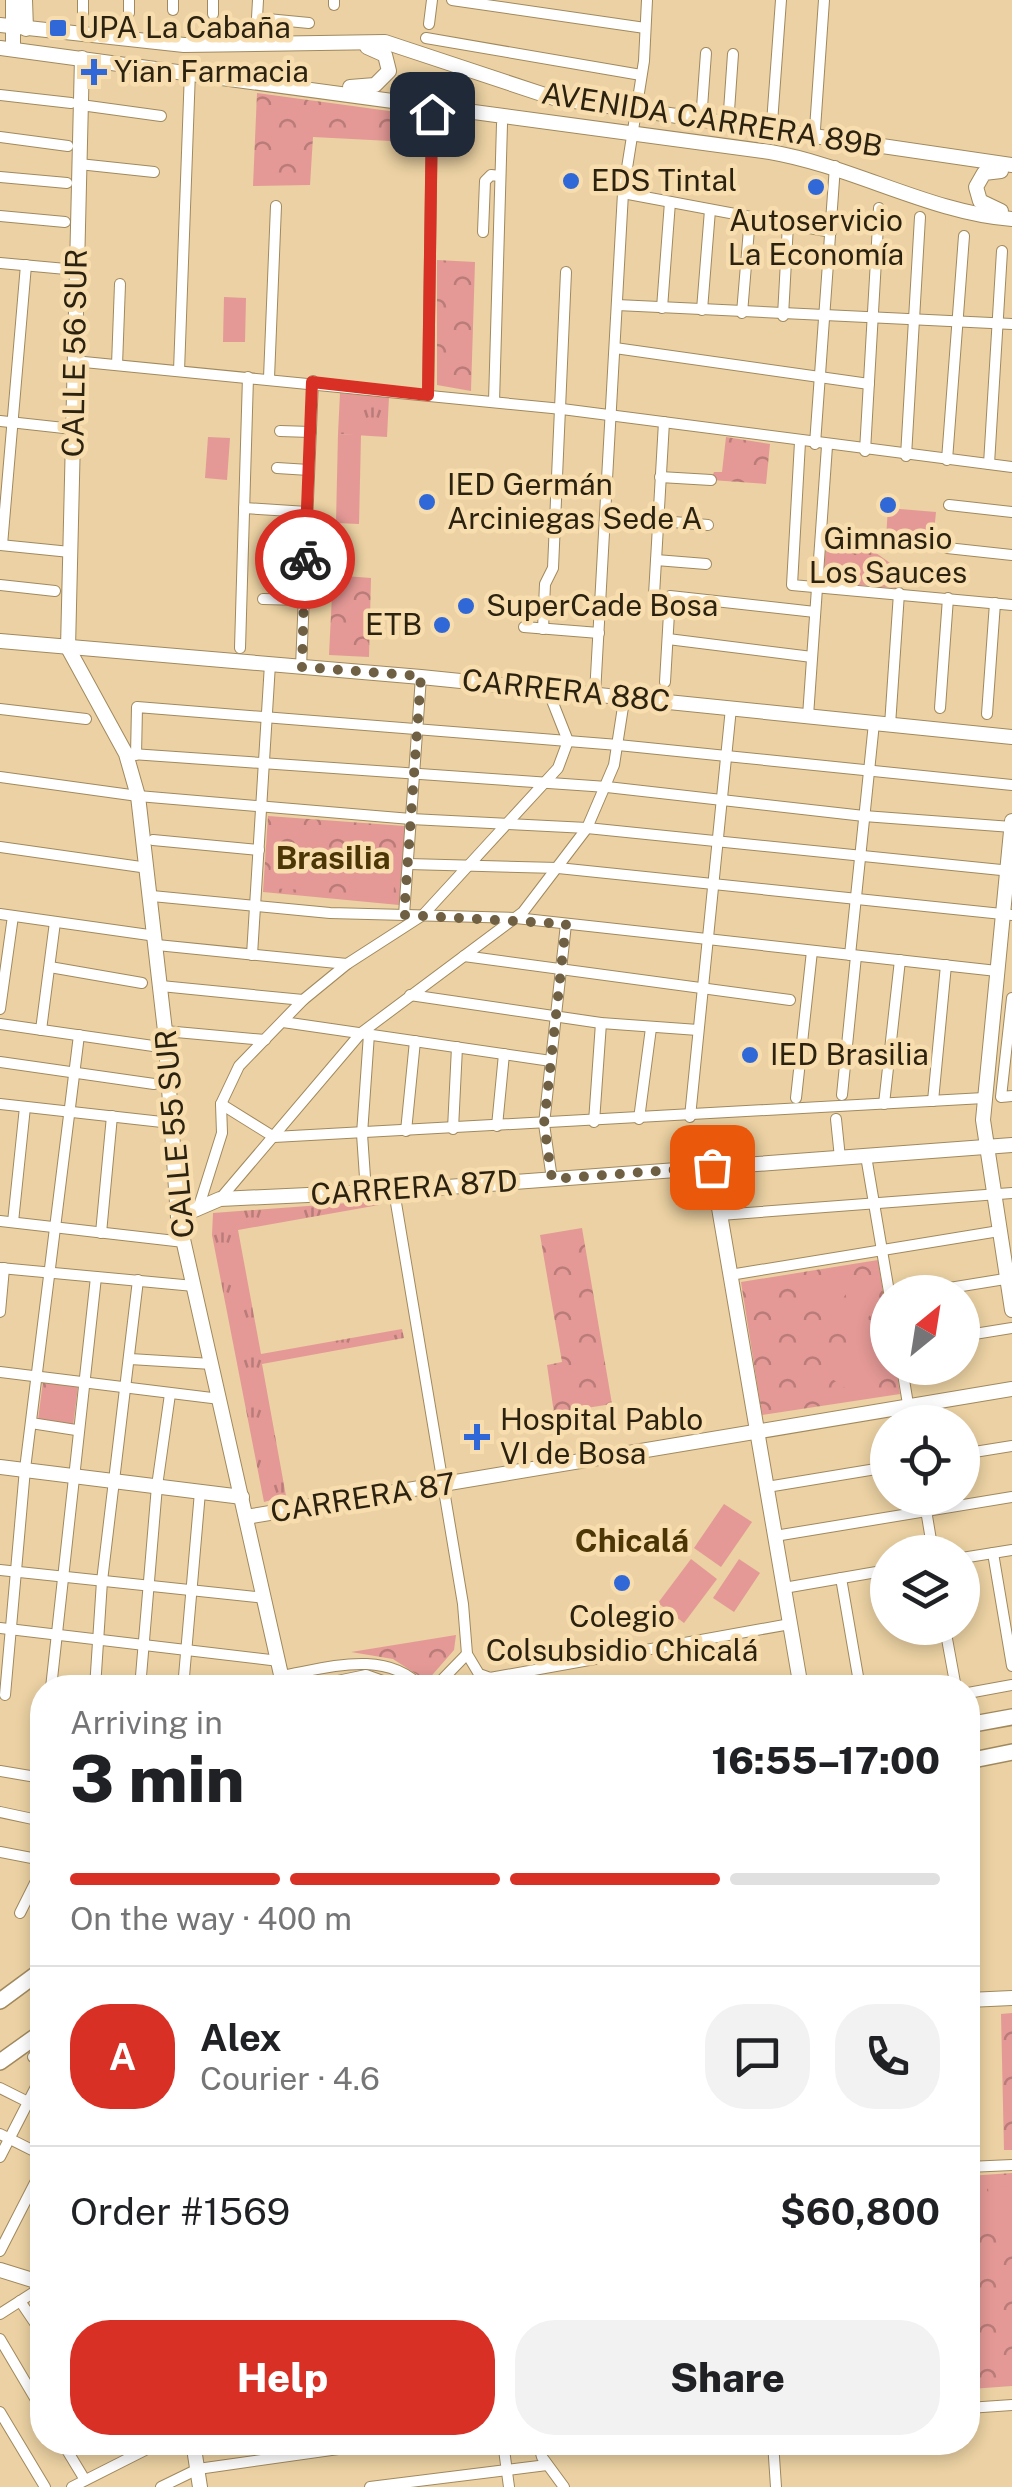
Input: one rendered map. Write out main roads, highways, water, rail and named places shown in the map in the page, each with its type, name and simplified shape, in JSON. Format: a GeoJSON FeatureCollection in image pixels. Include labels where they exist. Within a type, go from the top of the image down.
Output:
{"type":"FeatureCollection","features":[{"type":"Feature","properties":{"kind":"main road"},"geometry":{"type":"LineString","coordinates":[[980,1723],[1012,1717]]}},
{"type":"Feature","properties":{"kind":"main road"},"geometry":{"type":"LineString","coordinates":[[980,1759],[1012,1752]]}},
{"type":"Feature","properties":{"kind":"main road"},"geometry":{"type":"LineString","coordinates":[[0,2000],[30,1979]]}},
{"type":"Feature","properties":{"kind":"main road"},"geometry":{"type":"LineString","coordinates":[[0,2062],[30,2041]]}},
{"type":"Feature","properties":{"kind":"place","name":"UPA La Cabaña"},"geometry":{"type":"Point","coordinates":[58,28]}},
{"type":"Feature","properties":{"kind":"place","name":"Yian Farmacia"},"geometry":{"type":"Point","coordinates":[94,72]}},
{"type":"Feature","properties":{"kind":"place","name":"EDS Tintal"},"geometry":{"type":"Point","coordinates":[571,181]}},
{"type":"Feature","properties":{"kind":"place","name":"Autoservicio La Economía"},"geometry":{"type":"Point","coordinates":[816,187]}},
{"type":"Feature","properties":{"kind":"place","name":"IED Germán Arciniegas Sede A"},"geometry":{"type":"Point","coordinates":[427,502]}},
{"type":"Feature","properties":{"kind":"place","name":"Gimnasio Los Sauces"},"geometry":{"type":"Point","coordinates":[888,505]}},
{"type":"Feature","properties":{"kind":"place","name":"SuperCade Bosa"},"geometry":{"type":"Point","coordinates":[466,606]}},
{"type":"Feature","properties":{"kind":"place","name":"ETB"},"geometry":{"type":"Point","coordinates":[442,625]}},
{"type":"Feature","properties":{"kind":"place","name":"IED Brasilia"},"geometry":{"type":"Point","coordinates":[750,1055]}},
{"type":"Feature","properties":{"kind":"place","name":"Hospital Pablo VI de Bosa"},"geometry":{"type":"Point","coordinates":[477,1437]}},
{"type":"Feature","properties":{"kind":"place","name":"Colegio Colsubsidio Chicalá"},"geometry":{"type":"Point","coordinates":[622,1583]}},
{"type":"Feature","properties":{"kind":"district","name":"Brasilia"},"geometry":{"type":"Point","coordinates":[333,858]}},
{"type":"Feature","properties":{"kind":"district","name":"Chicalá"},"geometry":{"type":"Point","coordinates":[632,1541]}}]}
